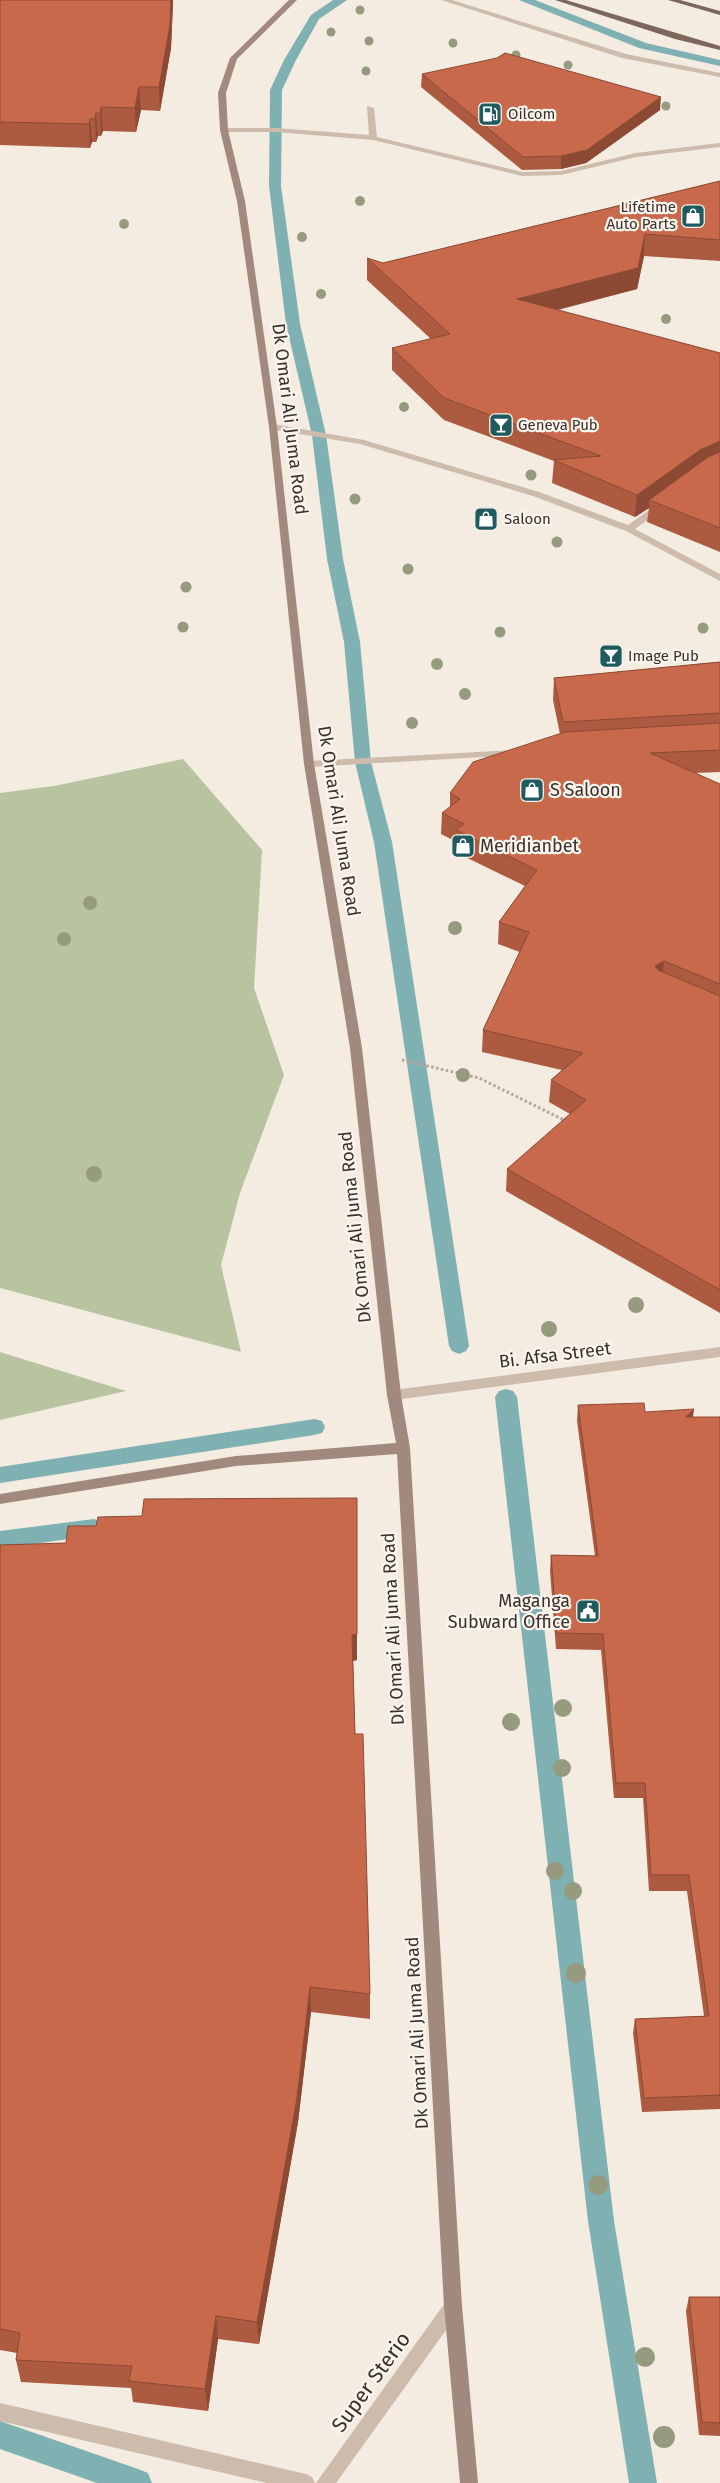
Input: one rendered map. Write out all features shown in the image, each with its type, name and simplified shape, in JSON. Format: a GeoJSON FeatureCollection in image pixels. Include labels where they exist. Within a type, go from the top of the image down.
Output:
{"type":"FeatureCollection","features":[{"type":"Feature","properties":{"kind":"main road"},"geometry":{"type":"LineString","coordinates":[[559,0],[720,48]]}},
{"type":"Feature","properties":{"kind":"main road"},"geometry":{"type":"LineString","coordinates":[[672,0],[720,14]]}},
{"type":"Feature","properties":{"kind":"street","name":"Dk Omari Ali Juma Road"},"geometry":{"type":"LineString","coordinates":[[293,0],[234,58],[222,93],[224,130],[241,201],[273,427],[308,764],[356,1048],[394,1395],[402,1448],[453,2306],[469,2483]]}},
{"type":"Feature","properties":{"kind":"street"},"geometry":{"type":"LineString","coordinates":[[445,0],[625,56],[720,75]]}},
{"type":"Feature","properties":{"kind":"street"},"geometry":{"type":"LineString","coordinates":[[370,108],[374,138]]}},
{"type":"Feature","properties":{"kind":"street"},"geometry":{"type":"LineString","coordinates":[[224,130],[276,130],[374,138],[522,174],[561,173],[636,155],[720,145]]}},
{"type":"Feature","properties":{"kind":"street"},"geometry":{"type":"LineString","coordinates":[[273,427],[361,442],[536,494],[629,530],[720,578]]}},
{"type":"Feature","properties":{"kind":"street"},"geometry":{"type":"LineString","coordinates":[[629,530],[673,497]]}},
{"type":"Feature","properties":{"kind":"street"},"geometry":{"type":"LineString","coordinates":[[308,764],[522,752]]}},
{"type":"Feature","properties":{"kind":"street","name":"Bi. Afsa Street"},"geometry":{"type":"LineString","coordinates":[[394,1395],[720,1352]]}},
{"type":"Feature","properties":{"kind":"street"},"geometry":{"type":"LineString","coordinates":[[0,1499],[236,1461],[402,1448]]}},
{"type":"Feature","properties":{"kind":"street","name":"Super Sterio"},"geometry":{"type":"LineString","coordinates":[[325,2483],[453,2306]]}},
{"type":"Feature","properties":{"kind":"street"},"geometry":{"type":"LineString","coordinates":[[0,2412],[306,2483]]}},
{"type":"Feature","properties":{"kind":"path"},"geometry":{"type":"LineString","coordinates":[[356,1048],[479,1078],[570,1123]]}},
{"type":"Feature","properties":{"kind":"green space"},"geometry":{"type":"Polygon","coordinates":[[[183,759],[262,850],[254,988],[284,1075],[240,1193],[221,1265],[241,1352],[0,1288],[0,793],[54,786],[183,759]]]}},
{"type":"Feature","properties":{"kind":"green space"},"geometry":{"type":"Polygon","coordinates":[[[0,1352],[126,1391],[0,1420],[0,1352]]]}},
{"type":"Feature","properties":{"kind":"building"},"geometry":{"type":"Polygon","coordinates":[[[0,0],[171,0],[170,25],[159,87],[139,87],[135,108],[101,107],[100,113],[96,113],[95,119],[90,119],[89,124],[0,122],[0,0]]]}},
{"type":"Feature","properties":{"kind":"building"},"geometry":{"type":"Polygon","coordinates":[[[505,53],[661,97],[587,150],[561,156],[523,157],[422,74],[497,58],[505,53]]]}},
{"type":"Feature","properties":{"kind":"building"},"geometry":{"type":"Polygon","coordinates":[[[720,181],[720,240],[645,234],[638,268],[517,299],[720,353],[720,441],[700,450],[637,495],[554,460],[601,456],[444,398],[392,348],[450,334],[367,258],[383,263],[720,181]]]}},
{"type":"Feature","properties":{"kind":"building"},"geometry":{"type":"Polygon","coordinates":[[[720,452],[720,528],[649,500],[708,457],[720,452]]]}},
{"type":"Feature","properties":{"kind":"building"},"geometry":{"type":"Polygon","coordinates":[[[720,662],[720,713],[563,722],[554,678],[720,662]]]}},
{"type":"Feature","properties":{"kind":"building"},"geometry":{"type":"Polygon","coordinates":[[[720,723],[720,750],[650,753],[720,784],[720,984],[664,961],[655,966],[658,970],[720,996],[720,1290],[507,1169],[586,1100],[551,1080],[583,1053],[483,1030],[529,932],[499,922],[537,870],[456,830],[464,824],[442,813],[460,799],[450,793],[473,762],[565,732],[720,723]]]}},
{"type":"Feature","properties":{"kind":"building"},"geometry":{"type":"Polygon","coordinates":[[[644,1403],[645,1412],[694,1409],[686,1417],[720,1417],[720,2095],[644,2098],[635,2019],[709,2016],[689,1875],[651,1875],[645,1783],[616,1783],[603,1634],[557,1633],[551,1555],[598,1556],[578,1405],[644,1403]]]}},
{"type":"Feature","properties":{"kind":"building"},"geometry":{"type":"Polygon","coordinates":[[[357,1498],[357,1634],[352,1635],[355,1734],[363,1734],[370,1994],[310,1987],[297,2098],[257,2322],[216,2316],[205,2389],[129,2381],[132,2366],[16,2360],[20,2333],[0,2329],[0,1545],[66,1543],[68,1526],[96,1526],[98,1517],[142,1516],[144,1499],[357,1498]]]}},
{"type":"Feature","properties":{"kind":"building"},"geometry":{"type":"Polygon","coordinates":[[[689,2297],[720,2297],[720,2423],[702,2422],[689,2297]]]}},
{"type":"Feature","properties":{"kind":"waterway"},"geometry":{"type":"LineString","coordinates":[[341,0],[315,17],[290,60],[276,90],[275,186],[293,324],[319,435],[335,559],[352,642],[363,762],[383,842],[459,1346]]}},
{"type":"Feature","properties":{"kind":"waterway"},"geometry":{"type":"LineString","coordinates":[[525,0],[643,46],[720,63]]}},
{"type":"Feature","properties":{"kind":"waterway"},"geometry":{"type":"LineString","coordinates":[[506,1397],[601,2221],[643,2483]]}},
{"type":"Feature","properties":{"kind":"waterway"},"geometry":{"type":"LineString","coordinates":[[0,1475],[314,1427]]}},
{"type":"Feature","properties":{"kind":"waterway"},"geometry":{"type":"LineString","coordinates":[[0,1540],[94,1528]]}},
{"type":"Feature","properties":{"kind":"waterway"},"geometry":{"type":"LineString","coordinates":[[0,2435],[138,2483]]}},
{"type":"Feature","properties":{"kind":"place","name":"Oilcom"},"geometry":{"type":"Point","coordinates":[490,114]}},
{"type":"Feature","properties":{"kind":"place","name":"Lifetime Auto Parts"},"geometry":{"type":"Point","coordinates":[693,216]}},
{"type":"Feature","properties":{"kind":"place","name":"Geneva Pub"},"geometry":{"type":"Point","coordinates":[501,425]}},
{"type":"Feature","properties":{"kind":"place","name":"Saloon"},"geometry":{"type":"Point","coordinates":[486,519]}},
{"type":"Feature","properties":{"kind":"place","name":"Image Pub"},"geometry":{"type":"Point","coordinates":[611,656]}},
{"type":"Feature","properties":{"kind":"place","name":"S Saloon"},"geometry":{"type":"Point","coordinates":[532,790]}},
{"type":"Feature","properties":{"kind":"place","name":"Meridianbet"},"geometry":{"type":"Point","coordinates":[463,846]}},
{"type":"Feature","properties":{"kind":"place","name":"Maganga Subward Office"},"geometry":{"type":"Point","coordinates":[588,1611]}}]}
